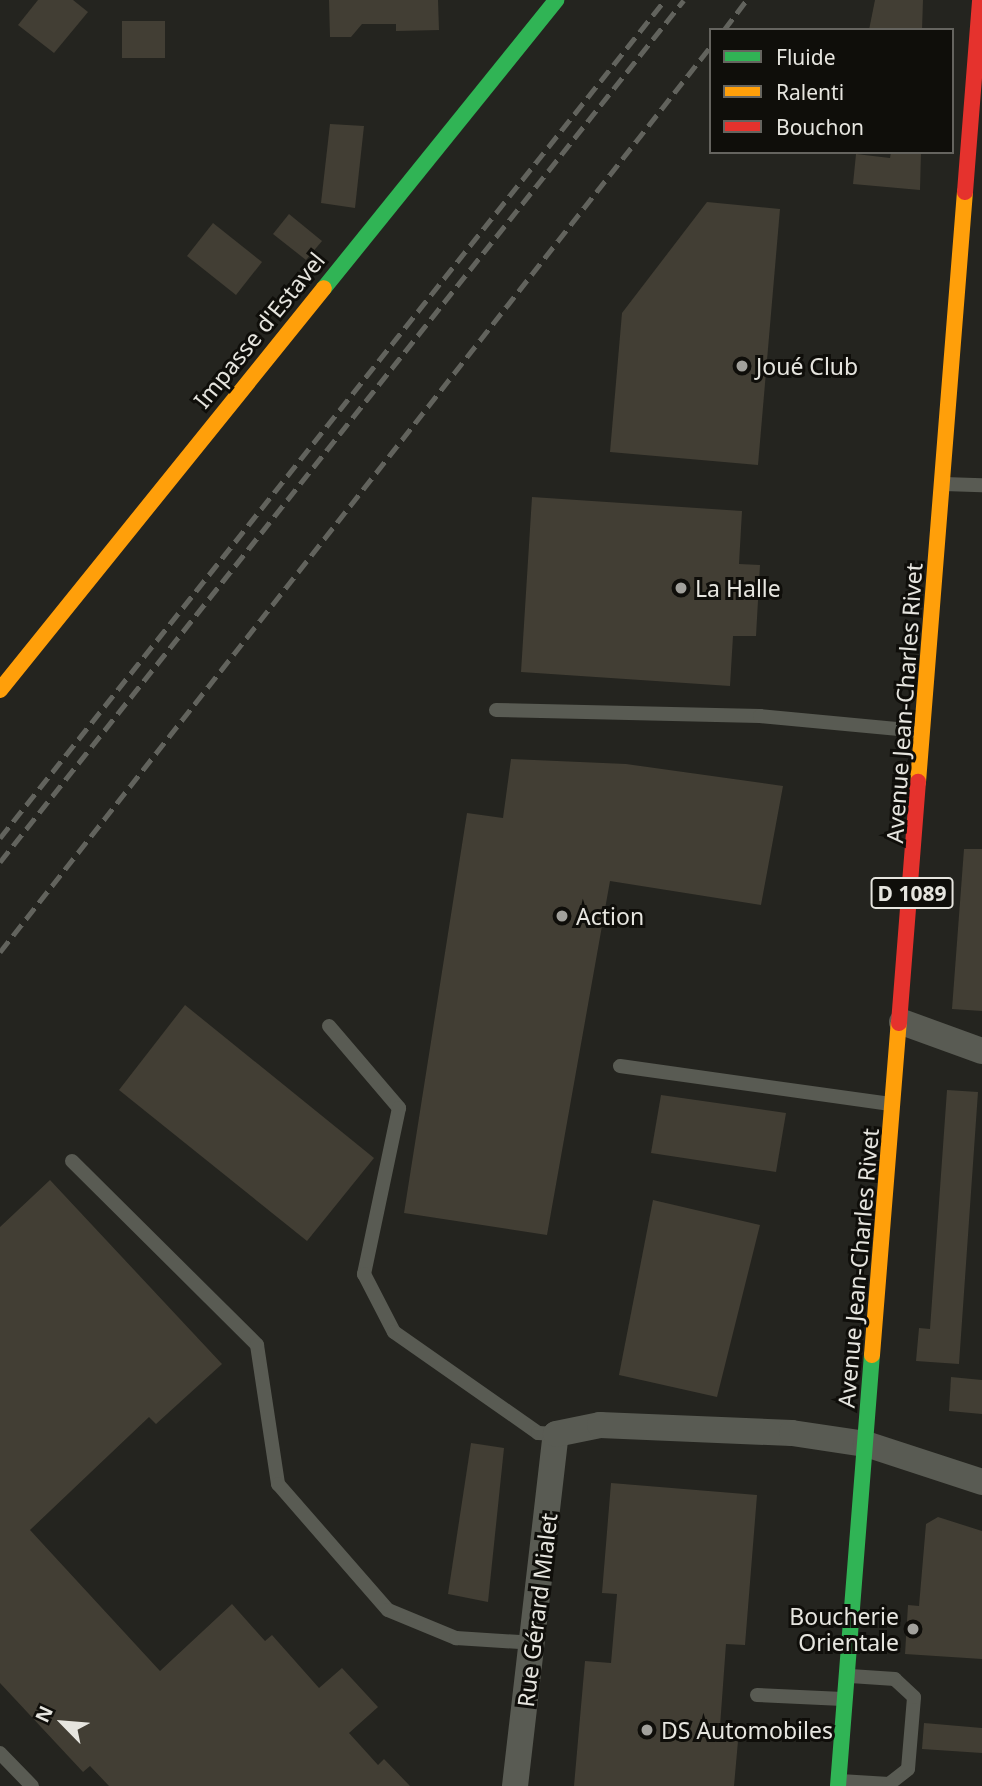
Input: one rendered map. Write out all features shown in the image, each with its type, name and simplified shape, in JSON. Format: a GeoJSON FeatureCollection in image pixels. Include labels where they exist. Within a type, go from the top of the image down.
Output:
{"type":"FeatureCollection","features":[{"type":"Feature","properties":{"kind":"main road","name":"Impasse d'Estavel"},"geometry":{"type":"LineString","coordinates":[[0,690],[556,0]]}},
{"type":"Feature","properties":{"kind":"main road","name":"Avenue Jean-Charles Rivet"},"geometry":{"type":"LineString","coordinates":[[838,1784],[979,83],[980,0]]}},
{"type":"Feature","properties":{"kind":"street"},"geometry":{"type":"LineString","coordinates":[[902,1022],[982,1051]]}},
{"type":"Feature","properties":{"kind":"street"},"geometry":{"type":"LineString","coordinates":[[556,1434],[600,1425],[792,1433],[866,1444],[982,1482]]}},
{"type":"Feature","properties":{"kind":"street","name":"Rue Gérard Mialet"},"geometry":{"type":"LineString","coordinates":[[515,1786],[536,1643],[556,1434]]}},
{"type":"Feature","properties":{"kind":"lane"},"geometry":{"type":"LineString","coordinates":[[944,484],[982,485]]}},
{"type":"Feature","properties":{"kind":"lane"},"geometry":{"type":"LineString","coordinates":[[496,710],[760,716],[925,731]]}},
{"type":"Feature","properties":{"kind":"lane"},"geometry":{"type":"LineString","coordinates":[[328,1026],[399,1108],[364,1274],[394,1332],[538,1433],[556,1434]]}},
{"type":"Feature","properties":{"kind":"lane"},"geometry":{"type":"LineString","coordinates":[[620,1066],[896,1104]]}},
{"type":"Feature","properties":{"kind":"lane"},"geometry":{"type":"LineString","coordinates":[[72,1161],[257,1345],[278,1484],[388,1610],[456,1638],[536,1643]]}},
{"type":"Feature","properties":{"kind":"lane"},"geometry":{"type":"LineString","coordinates":[[838,1784],[889,1784],[908,1769],[914,1697],[895,1679],[847,1676]]}},
{"type":"Feature","properties":{"kind":"lane"},"geometry":{"type":"LineString","coordinates":[[757,1695],[845,1699]]}},
{"type":"Feature","properties":{"kind":"lane"},"geometry":{"type":"LineString","coordinates":[[0,1753],[32,1786]]}},
{"type":"Feature","properties":{"kind":"building"},"geometry":{"type":"Polygon","coordinates":[[[38,0],[73,0],[88,12],[54,53],[18,25],[38,0]]]}},
{"type":"Feature","properties":{"kind":"building"},"geometry":{"type":"Polygon","coordinates":[[[329,0],[438,0],[439,30],[396,31],[396,24],[362,24],[351,37],[330,37],[329,0]]]}},
{"type":"Feature","properties":{"kind":"building"},"geometry":{"type":"Polygon","coordinates":[[[875,0],[923,0],[922,28],[869,28],[875,0]]]}},
{"type":"Feature","properties":{"kind":"building"},"geometry":{"type":"Polygon","coordinates":[[[122,21],[165,21],[165,58],[122,58],[122,21]]]}},
{"type":"Feature","properties":{"kind":"building"},"geometry":{"type":"Polygon","coordinates":[[[330,124],[364,126],[355,208],[321,203],[330,124]]]}},
{"type":"Feature","properties":{"kind":"building"},"geometry":{"type":"Polygon","coordinates":[[[856,154],[890,158],[891,154],[921,154],[920,190],[853,184],[856,154]]]}},
{"type":"Feature","properties":{"kind":"building"},"geometry":{"type":"Polygon","coordinates":[[[707,202],[780,209],[758,465],[610,452],[622,313],[707,202]]]}},
{"type":"Feature","properties":{"kind":"building"},"geometry":{"type":"Polygon","coordinates":[[[289,214],[322,241],[306,260],[273,234],[289,214]]]}},
{"type":"Feature","properties":{"kind":"building"},"geometry":{"type":"Polygon","coordinates":[[[213,223],[262,262],[236,295],[187,256],[213,223]]]}},
{"type":"Feature","properties":{"kind":"building"},"geometry":{"type":"Polygon","coordinates":[[[532,497],[742,511],[739,564],[760,565],[756,636],[733,636],[730,686],[521,672],[532,497]]]}},
{"type":"Feature","properties":{"kind":"building"},"geometry":{"type":"Polygon","coordinates":[[[511,759],[626,764],[783,786],[761,905],[610,881],[547,1235],[404,1213],[467,813],[503,818],[511,759]]]}},
{"type":"Feature","properties":{"kind":"building"},"geometry":{"type":"Polygon","coordinates":[[[964,849],[982,849],[982,1011],[952,1009],[964,849]]]}},
{"type":"Feature","properties":{"kind":"building"},"geometry":{"type":"Polygon","coordinates":[[[185,1005],[374,1158],[307,1241],[119,1090],[185,1005]]]}},
{"type":"Feature","properties":{"kind":"building"},"geometry":{"type":"Polygon","coordinates":[[[947,1090],[978,1092],[959,1364],[916,1361],[919,1328],[930,1329],[947,1090]]]}},
{"type":"Feature","properties":{"kind":"building"},"geometry":{"type":"Polygon","coordinates":[[[661,1095],[786,1113],[776,1172],[651,1153],[661,1095]]]}},
{"type":"Feature","properties":{"kind":"building"},"geometry":{"type":"Polygon","coordinates":[[[50,1180],[222,1364],[156,1424],[149,1417],[30,1530],[160,1671],[232,1604],[265,1641],[272,1635],[319,1688],[342,1668],[378,1707],[349,1733],[378,1765],[384,1759],[410,1786],[109,1786],[90,1766],[83,1772],[0,1683],[0,1227],[50,1180]]]}},
{"type":"Feature","properties":{"kind":"building"},"geometry":{"type":"Polygon","coordinates":[[[653,1200],[760,1225],[717,1397],[619,1375],[653,1200]]]}},
{"type":"Feature","properties":{"kind":"building"},"geometry":{"type":"Polygon","coordinates":[[[951,1377],[982,1380],[982,1414],[949,1411],[951,1377]]]}},
{"type":"Feature","properties":{"kind":"building"},"geometry":{"type":"Polygon","coordinates":[[[471,1443],[504,1448],[488,1602],[448,1594],[471,1443]]]}},
{"type":"Feature","properties":{"kind":"building"},"geometry":{"type":"Polygon","coordinates":[[[611,1483],[757,1495],[745,1645],[726,1644],[719,1740],[738,1741],[734,1786],[574,1786],[585,1661],[611,1663],[617,1594],[602,1593],[611,1483]]]}},
{"type":"Feature","properties":{"kind":"building"},"geometry":{"type":"Polygon","coordinates":[[[938,1517],[982,1531],[982,1659],[905,1654],[908,1605],[919,1606],[926,1524],[938,1517]]]}},
{"type":"Feature","properties":{"kind":"building"},"geometry":{"type":"Polygon","coordinates":[[[924,1723],[982,1728],[982,1753],[922,1749],[924,1723]]]}},
{"type":"Feature","properties":{"kind":"railway"},"geometry":{"type":"LineString","coordinates":[[0,838],[665,0]]}},
{"type":"Feature","properties":{"kind":"railway"},"geometry":{"type":"LineString","coordinates":[[0,862],[684,0]]}},
{"type":"Feature","properties":{"kind":"railway"},"geometry":{"type":"LineString","coordinates":[[726,28],[747,0]]}},
{"type":"Feature","properties":{"kind":"railway"},"geometry":{"type":"LineString","coordinates":[[0,952],[709,49]]}},
{"type":"Feature","properties":{"kind":"traffic: fast"},"geometry":{"type":"LineString","coordinates":[[324,288],[556,0]]}},
{"type":"Feature","properties":{"kind":"traffic: fast"},"geometry":{"type":"LineString","coordinates":[[838,1786],[872,1355]]}},
{"type":"Feature","properties":{"kind":"traffic: slow"},"geometry":{"type":"LineString","coordinates":[[918,782],[965,192]]}},
{"type":"Feature","properties":{"kind":"traffic: slow"},"geometry":{"type":"LineString","coordinates":[[0,690],[324,288]]}},
{"type":"Feature","properties":{"kind":"traffic: slow"},"geometry":{"type":"LineString","coordinates":[[872,1355],[899,1023]]}},
{"type":"Feature","properties":{"kind":"traffic: jam"},"geometry":{"type":"LineString","coordinates":[[965,192],[980,0]]}},
{"type":"Feature","properties":{"kind":"traffic: jam"},"geometry":{"type":"LineString","coordinates":[[899,1023],[918,782]]}},
{"type":"Feature","properties":{"kind":"place","name":"Joué Club"},"geometry":{"type":"Point","coordinates":[742,366]}},
{"type":"Feature","properties":{"kind":"place","name":"La Halle"},"geometry":{"type":"Point","coordinates":[681,588]}},
{"type":"Feature","properties":{"kind":"place","name":"Action"},"geometry":{"type":"Point","coordinates":[562,916]}},
{"type":"Feature","properties":{"kind":"place","name":"Boucherie Orientale"},"geometry":{"type":"Point","coordinates":[913,1629]}},
{"type":"Feature","properties":{"kind":"place","name":"DS Automobiles"},"geometry":{"type":"Point","coordinates":[647,1730]}}]}
